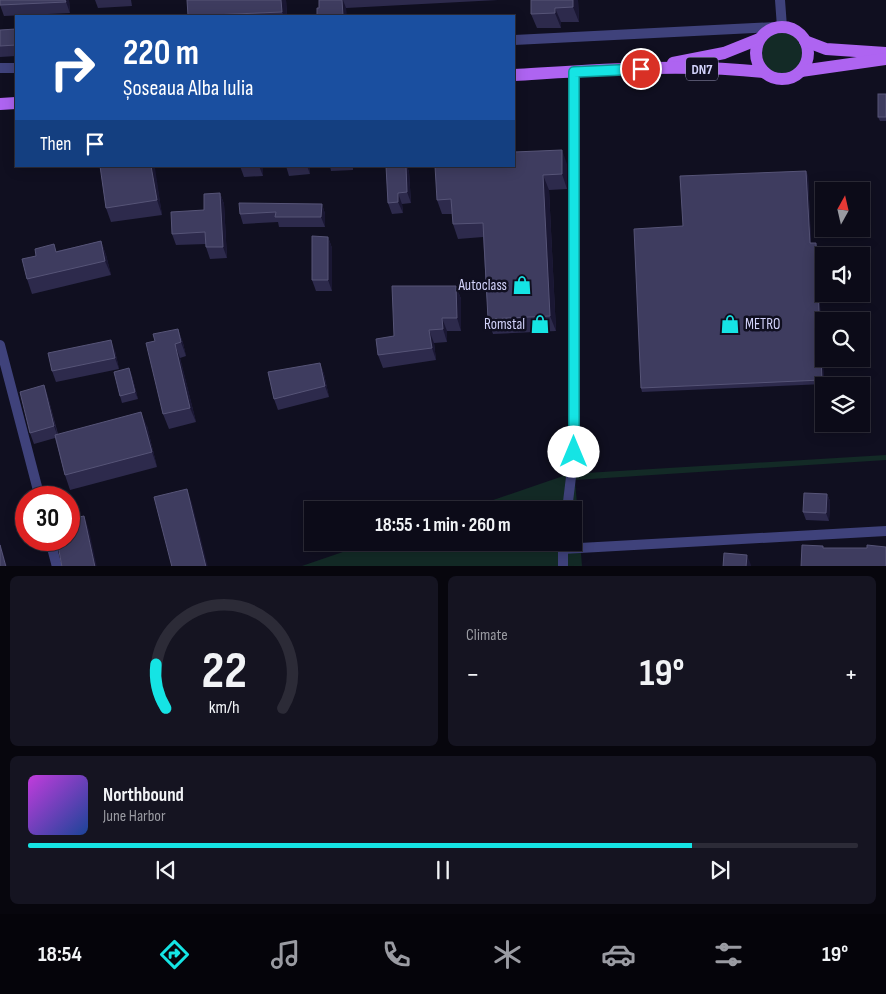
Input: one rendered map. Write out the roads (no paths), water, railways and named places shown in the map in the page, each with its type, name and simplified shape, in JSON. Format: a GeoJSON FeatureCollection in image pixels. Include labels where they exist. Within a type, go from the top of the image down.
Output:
{"type":"FeatureCollection","features":[{"type":"Feature","properties":{"kind":"main road","name":"DN7"},"geometry":{"type":"LineString","coordinates":[[641,69],[724,53],[759,39],[779,27]]}},
{"type":"Feature","properties":{"kind":"main road"},"geometry":{"type":"LineString","coordinates":[[779,27],[795,31],[805,41],[826,49],[886,53]]}},
{"type":"Feature","properties":{"kind":"main road"},"geometry":{"type":"LineString","coordinates":[[759,39],[756,57],[764,72]]}},
{"type":"Feature","properties":{"kind":"main road"},"geometry":{"type":"LineString","coordinates":[[801,71],[808,56],[805,41]]}},
{"type":"Feature","properties":{"kind":"main road","name":"DN7"},"geometry":{"type":"LineString","coordinates":[[515,75],[641,69],[725,69],[764,72],[773,78],[785,79],[801,71],[886,59]]}},
{"type":"Feature","properties":{"kind":"main road"},"geometry":{"type":"LineString","coordinates":[[0,104],[15,103]]}},
{"type":"Feature","properties":{"kind":"street"},"geometry":{"type":"LineString","coordinates":[[515,40],[748,27],[779,27],[780,0]]}},
{"type":"Feature","properties":{"kind":"street"},"geometry":{"type":"LineString","coordinates":[[748,27],[758,32],[759,39]]}},
{"type":"Feature","properties":{"kind":"street"},"geometry":{"type":"LineString","coordinates":[[0,68],[15,68]]}},
{"type":"Feature","properties":{"kind":"street"},"geometry":{"type":"LineString","coordinates":[[568,501],[574,452],[574,72]]}},
{"type":"Feature","properties":{"kind":"street"},"geometry":{"type":"LineString","coordinates":[[0,345],[37,486]]}},
{"type":"Feature","properties":{"kind":"street"},"geometry":{"type":"LineString","coordinates":[[582,545],[886,531]]}},
{"type":"Feature","properties":{"kind":"street"},"geometry":{"type":"LineString","coordinates":[[53,551],[57,566]]}},
{"type":"Feature","properties":{"kind":"street"},"geometry":{"type":"LineString","coordinates":[[562,551],[563,566]]}},
{"type":"Feature","properties":{"kind":"place","name":"Autoclass"},"geometry":{"type":"Point","coordinates":[522,285]}},
{"type":"Feature","properties":{"kind":"place","name":"Romstal"},"geometry":{"type":"Point","coordinates":[540,324]}},
{"type":"Feature","properties":{"kind":"place","name":"METRO"},"geometry":{"type":"Point","coordinates":[730,324]}}]}
